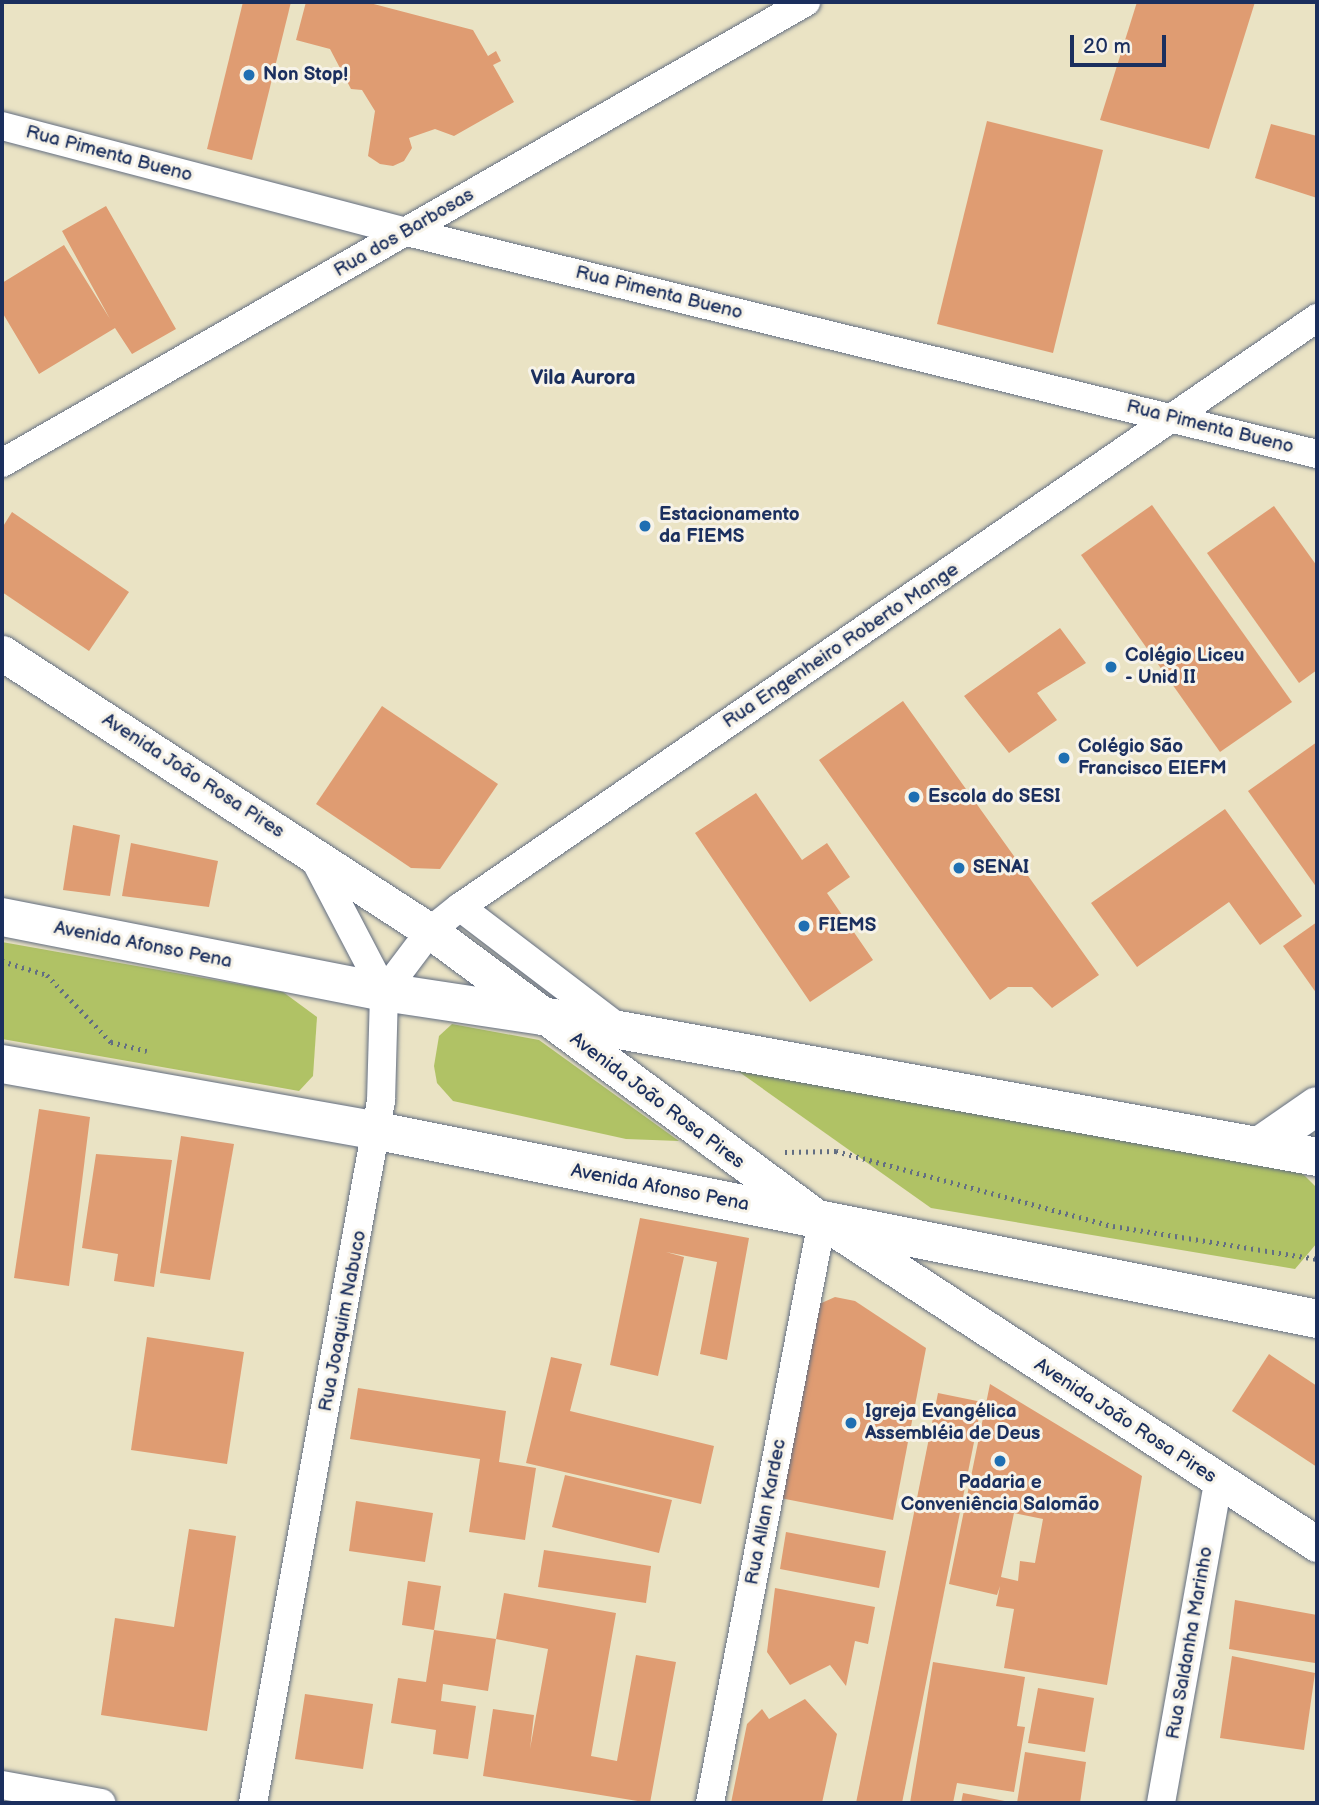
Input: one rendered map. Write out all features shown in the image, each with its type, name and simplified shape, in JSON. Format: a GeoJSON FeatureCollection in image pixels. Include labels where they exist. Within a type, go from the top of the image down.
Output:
{"type":"FeatureCollection","features":[{"type":"Feature","properties":{"kind":"main road","name":"Avenida Afonso Pena"},"geometry":{"type":"LineString","coordinates":[[2,917],[384,992],[542,1016],[1317,1157]]}},
{"type":"Feature","properties":{"kind":"main road","name":"Avenida Afonso Pena"},"geometry":{"type":"LineString","coordinates":[[2,1064],[378,1131],[1317,1319]]}},
{"type":"Feature","properties":{"kind":"main road"},"geometry":{"type":"LineString","coordinates":[[1259,1146],[1317,1107]]}},
{"type":"Feature","properties":{"kind":"street","name":"Rua dos Barbosas"},"geometry":{"type":"LineString","coordinates":[[2,463],[806,2]]}},
{"type":"Feature","properties":{"kind":"street","name":"Rua Pimenta Bueno"},"geometry":{"type":"LineString","coordinates":[[2,126],[407,232],[1317,454]]}},
{"type":"Feature","properties":{"kind":"street","name":"Rua Engenheiro Roberto Mange"},"geometry":{"type":"LineString","coordinates":[[384,992],[430,931],[460,907],[1317,318]]}},
{"type":"Feature","properties":{"kind":"street","name":"Avenida João Rosa Pires"},"geometry":{"type":"LineString","coordinates":[[2,653],[430,931],[822,1221],[1218,1482],[1317,1544]]}},
{"type":"Feature","properties":{"kind":"street"},"geometry":{"type":"LineString","coordinates":[[310,852],[384,992]]}},
{"type":"Feature","properties":{"kind":"street"},"geometry":{"type":"LineString","coordinates":[[460,907],[621,1030]]}},
{"type":"Feature","properties":{"kind":"street","name":"Rua Joaquim Nabuco"},"geometry":{"type":"LineString","coordinates":[[253,1803],[378,1131],[384,992]]}},
{"type":"Feature","properties":{"kind":"street","name":"Rua Allan Kardec"},"geometry":{"type":"LineString","coordinates":[[710,1803],[822,1221]]}},
{"type":"Feature","properties":{"kind":"street","name":"Rua Saldanha Marinho"},"geometry":{"type":"LineString","coordinates":[[1161,1803],[1218,1482]]}},
{"type":"Feature","properties":{"kind":"street"},"geometry":{"type":"LineString","coordinates":[[2,1785],[102,1803]]}},
{"type":"Feature","properties":{"kind":"green space"},"geometry":{"type":"Polygon","coordinates":[[[2,942],[283,992],[317,1017],[313,1076],[299,1091],[2,1039],[2,942]]]}},
{"type":"Feature","properties":{"kind":"green space"},"geometry":{"type":"Polygon","coordinates":[[[452,1024],[539,1040],[679,1141],[626,1139],[453,1101],[437,1083],[434,1066],[439,1036],[452,1024]]]}},
{"type":"Feature","properties":{"kind":"green space"},"geometry":{"type":"Polygon","coordinates":[[[735,1069],[1297,1168],[1317,1188],[1317,1243],[1295,1269],[931,1208],[735,1069]]]}},
{"type":"Feature","properties":{"kind":"building","name":"Non Stop!"},"geometry":{"type":"Polygon","coordinates":[[[243,2],[291,2],[252,160],[207,149],[243,2]]]}},
{"type":"Feature","properties":{"kind":"building"},"geometry":{"type":"Polygon","coordinates":[[[306,2],[366,2],[473,30],[488,56],[496,51],[501,61],[493,65],[514,102],[454,136],[435,129],[409,138],[412,148],[404,161],[393,166],[380,164],[368,156],[375,111],[362,90],[351,89],[330,49],[296,40],[306,2]]]}},
{"type":"Feature","properties":{"kind":"building"},"geometry":{"type":"Polygon","coordinates":[[[1137,2],[1255,2],[1209,149],[1100,120],[1137,2]]]}},
{"type":"Feature","properties":{"kind":"building"},"geometry":{"type":"Polygon","coordinates":[[[987,121],[1103,150],[1053,353],[937,324],[987,121]]]}},
{"type":"Feature","properties":{"kind":"building"},"geometry":{"type":"Polygon","coordinates":[[[1271,124],[1317,136],[1317,198],[1255,178],[1271,124]]]}},
{"type":"Feature","properties":{"kind":"building"},"geometry":{"type":"Polygon","coordinates":[[[106,206],[176,329],[132,354],[115,328],[39,374],[2,312],[2,283],[64,245],[110,319],[62,231],[106,206]]]}},
{"type":"Feature","properties":{"kind":"building"},"geometry":{"type":"Polygon","coordinates":[[[1152,505],[1292,702],[1220,752],[1081,555],[1152,505]]]}},
{"type":"Feature","properties":{"kind":"building"},"geometry":{"type":"Polygon","coordinates":[[[1274,506],[1317,566],[1317,670],[1299,683],[1207,553],[1274,506]]]}},
{"type":"Feature","properties":{"kind":"building"},"geometry":{"type":"Polygon","coordinates":[[[12,512],[129,592],[89,651],[2,592],[2,528],[12,512]]]}},
{"type":"Feature","properties":{"kind":"building"},"geometry":{"type":"Polygon","coordinates":[[[1060,628],[1086,663],[1037,693],[1057,720],[1009,753],[964,696],[1060,628]]]}},
{"type":"Feature","properties":{"kind":"building","name":"SENAI"},"geometry":{"type":"Polygon","coordinates":[[[903,701],[1099,975],[1052,1008],[1032,987],[1008,987],[990,1000],[819,760],[903,701]]]}},
{"type":"Feature","properties":{"kind":"building"},"geometry":{"type":"Polygon","coordinates":[[[382,706],[498,784],[440,869],[411,868],[316,804],[382,706]]]}},
{"type":"Feature","properties":{"kind":"building"},"geometry":{"type":"Polygon","coordinates":[[[1317,742],[1317,888],[1248,791],[1317,742]]]}},
{"type":"Feature","properties":{"kind":"building","name":"FIEMS"},"geometry":{"type":"Polygon","coordinates":[[[756,793],[802,860],[827,843],[850,877],[827,893],[873,960],[810,1002],[695,833],[756,793]]]}},
{"type":"Feature","properties":{"kind":"building"},"geometry":{"type":"Polygon","coordinates":[[[1225,809],[1302,916],[1260,945],[1229,902],[1137,967],[1091,903],[1225,809]]]}},
{"type":"Feature","properties":{"kind":"building"},"geometry":{"type":"Polygon","coordinates":[[[73,825],[120,835],[110,896],[63,890],[73,825]]]}},
{"type":"Feature","properties":{"kind":"building"},"geometry":{"type":"Polygon","coordinates":[[[131,843],[218,861],[209,907],[122,896],[131,843]]]}},
{"type":"Feature","properties":{"kind":"building"},"geometry":{"type":"Polygon","coordinates":[[[1317,922],[1317,994],[1283,946],[1317,922]]]}},
{"type":"Feature","properties":{"kind":"building"},"geometry":{"type":"Polygon","coordinates":[[[39,1109],[90,1117],[69,1286],[14,1278],[39,1109]]]}},
{"type":"Feature","properties":{"kind":"building"},"geometry":{"type":"Polygon","coordinates":[[[181,1136],[234,1144],[210,1280],[160,1273],[181,1136]]]}},
{"type":"Feature","properties":{"kind":"building"},"geometry":{"type":"Polygon","coordinates":[[[96,1154],[172,1160],[154,1287],[114,1281],[118,1254],[82,1248],[96,1154]]]}},
{"type":"Feature","properties":{"kind":"building"},"geometry":{"type":"Polygon","coordinates":[[[640,1218],[749,1238],[727,1360],[700,1354],[717,1262],[666,1252],[684,1257],[658,1376],[610,1365],[640,1218]]]}},
{"type":"Feature","properties":{"kind":"building","name":"Igreja Evangélica Assembléia de Deus"},"geometry":{"type":"Polygon","coordinates":[[[835,1297],[855,1301],[926,1348],[893,1520],[775,1497],[817,1305],[835,1297]]]}},
{"type":"Feature","properties":{"kind":"building"},"geometry":{"type":"Polygon","coordinates":[[[147,1337],[244,1352],[227,1464],[131,1450],[147,1337]]]}},
{"type":"Feature","properties":{"kind":"building"},"geometry":{"type":"Polygon","coordinates":[[[1269,1354],[1317,1386],[1317,1467],[1232,1411],[1269,1354]]]}},
{"type":"Feature","properties":{"kind":"building"},"geometry":{"type":"Polygon","coordinates":[[[551,1357],[582,1364],[570,1411],[714,1446],[701,1504],[526,1463],[551,1357]]]}},
{"type":"Feature","properties":{"kind":"building"},"geometry":{"type":"Polygon","coordinates":[[[990,1384],[1142,1476],[1107,1685],[1004,1668],[1014,1609],[996,1606],[1000,1586],[997,1595],[949,1584],[990,1384]],[[1014,1513],[1001,1577],[1018,1581],[1020,1561],[1035,1563],[1043,1519],[1014,1513]]]}},
{"type":"Feature","properties":{"kind":"building"},"geometry":{"type":"Polygon","coordinates":[[[358,1388],[506,1411],[499,1462],[536,1468],[525,1540],[469,1532],[480,1459],[350,1439],[358,1388]]]}},
{"type":"Feature","properties":{"kind":"building"},"geometry":{"type":"Polygon","coordinates":[[[938,1393],[982,1402],[902,1803],[856,1803],[938,1393]]]}},
{"type":"Feature","properties":{"kind":"building"},"geometry":{"type":"Polygon","coordinates":[[[565,1475],[672,1500],[659,1553],[552,1527],[565,1475]]]}},
{"type":"Feature","properties":{"kind":"building"},"geometry":{"type":"Polygon","coordinates":[[[356,1501],[433,1513],[425,1562],[349,1551],[356,1501]]]}},
{"type":"Feature","properties":{"kind":"building"},"geometry":{"type":"Polygon","coordinates":[[[189,1529],[236,1536],[207,1731],[101,1715],[115,1618],[174,1627],[189,1529]]]}},
{"type":"Feature","properties":{"kind":"building"},"geometry":{"type":"Polygon","coordinates":[[[786,1532],[886,1551],[879,1588],[780,1569],[786,1532]]]}},
{"type":"Feature","properties":{"kind":"building"},"geometry":{"type":"Polygon","coordinates":[[[544,1550],[651,1566],[646,1603],[538,1587],[544,1550]]]}},
{"type":"Feature","properties":{"kind":"building"},"geometry":{"type":"Polygon","coordinates":[[[408,1581],[441,1586],[434,1630],[402,1625],[408,1581]]]}},
{"type":"Feature","properties":{"kind":"building"},"geometry":{"type":"Polygon","coordinates":[[[775,1588],[875,1607],[868,1644],[855,1641],[846,1686],[830,1665],[790,1685],[767,1652],[775,1588]]]}},
{"type":"Feature","properties":{"kind":"building"},"geometry":{"type":"Polygon","coordinates":[[[504,1593],[616,1613],[591,1756],[617,1761],[636,1655],[676,1662],[650,1803],[483,1776],[493,1709],[534,1715],[530,1749],[548,1649],[496,1639],[504,1593]]]}},
{"type":"Feature","properties":{"kind":"building"},"geometry":{"type":"Polygon","coordinates":[[[1235,1600],[1317,1615],[1315,1663],[1229,1649],[1235,1600]]]}},
{"type":"Feature","properties":{"kind":"building"},"geometry":{"type":"Polygon","coordinates":[[[434,1630],[496,1639],[488,1691],[443,1684],[441,1701],[476,1706],[468,1759],[433,1754],[436,1730],[391,1723],[398,1678],[426,1682],[434,1630]]]}},
{"type":"Feature","properties":{"kind":"building"},"geometry":{"type":"Polygon","coordinates":[[[1232,1656],[1315,1673],[1304,1750],[1220,1738],[1232,1656]]]}},
{"type":"Feature","properties":{"kind":"building"},"geometry":{"type":"Polygon","coordinates":[[[933,1662],[1025,1677],[1017,1726],[1025,1727],[1014,1792],[957,1783],[953,1803],[910,1803],[933,1662]]]}},
{"type":"Feature","properties":{"kind":"building"},"geometry":{"type":"Polygon","coordinates":[[[1038,1688],[1094,1698],[1085,1752],[1028,1743],[1038,1688]]]}},
{"type":"Feature","properties":{"kind":"building"},"geometry":{"type":"Polygon","coordinates":[[[305,1694],[373,1704],[363,1769],[295,1759],[305,1694]]]}},
{"type":"Feature","properties":{"kind":"building"},"geometry":{"type":"Polygon","coordinates":[[[805,1699],[837,1734],[822,1803],[731,1803],[747,1724],[762,1709],[769,1719],[805,1699]]]}},
{"type":"Feature","properties":{"kind":"building"},"geometry":{"type":"Polygon","coordinates":[[[1025,1752],[1086,1762],[1080,1803],[1017,1803],[1025,1752]]]}},
{"type":"Feature","properties":{"kind":"building"},"geometry":{"type":"Polygon","coordinates":[[[963,1793],[1010,1802],[1010,1803],[961,1803],[963,1793]]]}},
{"type":"Feature","properties":{"kind":"place","name":"Non Stop!"},"geometry":{"type":"Point","coordinates":[249,75]}},
{"type":"Feature","properties":{"kind":"place","name":"Estacionamento da FIEMS"},"geometry":{"type":"Point","coordinates":[645,526]}},
{"type":"Feature","properties":{"kind":"place","name":"Colégio Liceu - Unid II"},"geometry":{"type":"Point","coordinates":[1111,667]}},
{"type":"Feature","properties":{"kind":"place","name":"Colégio São Francisco EIEFM"},"geometry":{"type":"Point","coordinates":[1064,758]}},
{"type":"Feature","properties":{"kind":"place","name":"Escola do SESI"},"geometry":{"type":"Point","coordinates":[914,797]}},
{"type":"Feature","properties":{"kind":"place","name":"SENAI"},"geometry":{"type":"Point","coordinates":[959,868]}},
{"type":"Feature","properties":{"kind":"place","name":"FIEMS"},"geometry":{"type":"Point","coordinates":[804,926]}},
{"type":"Feature","properties":{"kind":"place","name":"Igreja Evangélica Assembléia de Deus"},"geometry":{"type":"Point","coordinates":[851,1423]}},
{"type":"Feature","properties":{"kind":"place","name":"Padaria e Conveniência Salomão"},"geometry":{"type":"Point","coordinates":[1000,1461]}},
{"type":"Feature","properties":{"kind":"district","name":"Vila Aurora"},"geometry":{"type":"Point","coordinates":[583,378]}}]}
